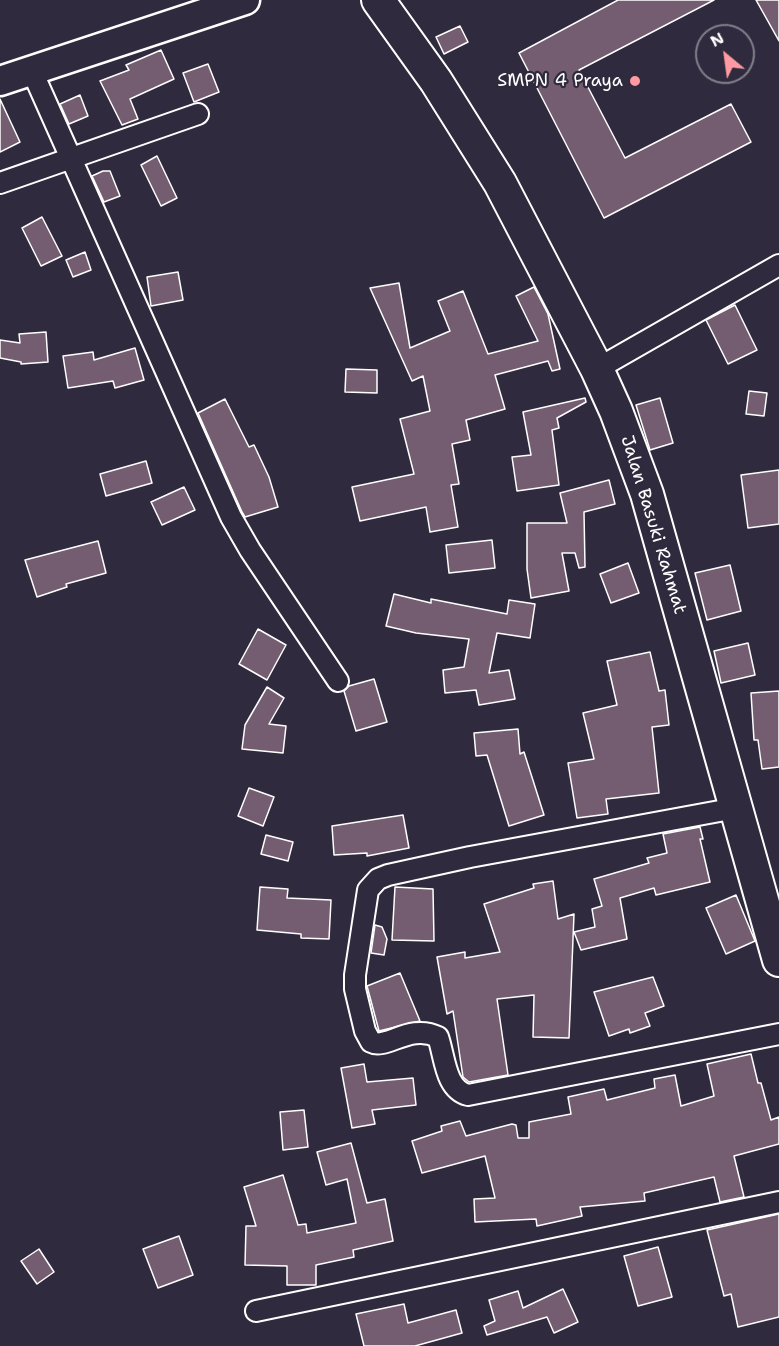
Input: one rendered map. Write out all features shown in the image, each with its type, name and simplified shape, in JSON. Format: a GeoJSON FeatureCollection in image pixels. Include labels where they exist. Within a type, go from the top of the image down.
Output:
{"type":"FeatureCollection","features":[{"type":"Feature","properties":{"kind":"main road"},"geometry":{"type":"LineString","coordinates":[[0,81],[245,0]]}},
{"type":"Feature","properties":{"kind":"main road","name":"Jalan Basuki Rahmat"},"geometry":{"type":"LineString","coordinates":[[378,0],[436,81],[500,183],[597,369],[647,494],[779,960]]}},
{"type":"Feature","properties":{"kind":"street"},"geometry":{"type":"LineString","coordinates":[[32,71],[231,517],[250,550],[338,681]]}},
{"type":"Feature","properties":{"kind":"street"},"geometry":{"type":"LineString","coordinates":[[0,183],[198,114]]}},
{"type":"Feature","properties":{"kind":"street"},"geometry":{"type":"LineString","coordinates":[[597,369],[779,265]]}},
{"type":"Feature","properties":{"kind":"street"},"geometry":{"type":"LineString","coordinates":[[736,808],[470,857],[382,877],[368,890],[355,989],[365,1031],[371,1042],[380,1043],[417,1032],[426,1032],[438,1037],[451,1082],[458,1092],[468,1095],[779,1034]]}},
{"type":"Feature","properties":{"kind":"street"},"geometry":{"type":"LineString","coordinates":[[256,1311],[779,1202]]}},
{"type":"Feature","properties":{"kind":"building"},"geometry":{"type":"Polygon","coordinates":[[[618,0],[714,0],[579,70],[625,158],[731,104],[751,142],[604,218],[519,53],[618,0]]]}},
{"type":"Feature","properties":{"kind":"building"},"geometry":{"type":"Polygon","coordinates":[[[756,0],[779,0],[779,41],[756,0]]]}},
{"type":"Feature","properties":{"kind":"building"},"geometry":{"type":"Polygon","coordinates":[[[460,26],[468,42],[444,54],[436,37],[460,26]]]}},
{"type":"Feature","properties":{"kind":"building"},"geometry":{"type":"Polygon","coordinates":[[[161,50],[174,79],[130,99],[138,119],[122,125],[100,81],[129,70],[126,65],[161,50]]]}},
{"type":"Feature","properties":{"kind":"building"},"geometry":{"type":"Polygon","coordinates":[[[208,64],[219,92],[194,102],[183,73],[208,64]]]}},
{"type":"Feature","properties":{"kind":"building"},"geometry":{"type":"Polygon","coordinates":[[[80,95],[88,116],[69,124],[60,104],[80,95]]]}},
{"type":"Feature","properties":{"kind":"building"},"geometry":{"type":"Polygon","coordinates":[[[0,99],[20,142],[0,152],[0,99]]]}},
{"type":"Feature","properties":{"kind":"building"},"geometry":{"type":"Polygon","coordinates":[[[157,156],[177,198],[161,206],[141,165],[157,156]]]}},
{"type":"Feature","properties":{"kind":"building"},"geometry":{"type":"Polygon","coordinates":[[[103,171],[110,171],[120,196],[104,202],[92,176],[103,171]]]}},
{"type":"Feature","properties":{"kind":"building"},"geometry":{"type":"Polygon","coordinates":[[[42,217],[62,256],[41,266],[22,228],[42,217]]]}},
{"type":"Feature","properties":{"kind":"building"},"geometry":{"type":"Polygon","coordinates":[[[85,252],[91,270],[73,277],[66,260],[85,252]]]}},
{"type":"Feature","properties":{"kind":"building"},"geometry":{"type":"Polygon","coordinates":[[[178,272],[183,300],[151,306],[147,277],[178,272]]]}},
{"type":"Feature","properties":{"kind":"building"},"geometry":{"type":"Polygon","coordinates":[[[399,283],[410,348],[450,331],[438,301],[463,291],[488,354],[538,341],[516,296],[534,287],[548,314],[560,369],[552,371],[548,361],[495,375],[505,409],[466,420],[470,440],[452,444],[459,484],[451,485],[458,527],[430,532],[426,507],[360,521],[352,487],[414,474],[400,419],[430,411],[423,376],[412,381],[370,288],[399,283]]]}},
{"type":"Feature","properties":{"kind":"building"},"geometry":{"type":"Polygon","coordinates":[[[735,305],[757,350],[728,364],[706,320],[735,305]]]}},
{"type":"Feature","properties":{"kind":"building"},"geometry":{"type":"Polygon","coordinates":[[[46,332],[48,362],[21,364],[21,362],[0,358],[0,340],[20,343],[19,334],[46,332]]]}},
{"type":"Feature","properties":{"kind":"building"},"geometry":{"type":"Polygon","coordinates":[[[135,348],[144,380],[115,388],[113,381],[68,388],[63,356],[93,352],[94,360],[135,348]]]}},
{"type":"Feature","properties":{"kind":"building"},"geometry":{"type":"Polygon","coordinates":[[[346,369],[377,370],[377,393],[345,392],[346,369]]]}},
{"type":"Feature","properties":{"kind":"building"},"geometry":{"type":"Polygon","coordinates":[[[749,391],[767,393],[764,416],[746,414],[749,391]]]}},
{"type":"Feature","properties":{"kind":"building"},"geometry":{"type":"Polygon","coordinates":[[[585,398],[586,402],[557,418],[559,428],[552,430],[559,485],[517,491],[512,457],[531,455],[523,412],[585,398]]]}},
{"type":"Feature","properties":{"kind":"building"},"geometry":{"type":"Polygon","coordinates":[[[660,398],[673,443],[650,450],[636,405],[660,398]]]}},
{"type":"Feature","properties":{"kind":"building"},"geometry":{"type":"Polygon","coordinates":[[[225,399],[249,447],[254,445],[269,477],[278,507],[245,517],[242,512],[198,413],[225,399]]]}},
{"type":"Feature","properties":{"kind":"building"},"geometry":{"type":"Polygon","coordinates":[[[146,461],[152,483],[106,496],[100,474],[146,461]]]}},
{"type":"Feature","properties":{"kind":"building"},"geometry":{"type":"Polygon","coordinates":[[[779,470],[779,524],[748,528],[741,475],[779,470]]]}},
{"type":"Feature","properties":{"kind":"building"},"geometry":{"type":"Polygon","coordinates":[[[609,480],[615,504],[584,512],[585,567],[579,568],[575,553],[562,553],[569,591],[531,598],[527,569],[527,523],[567,523],[560,493],[609,480]]]}},
{"type":"Feature","properties":{"kind":"building"},"geometry":{"type":"Polygon","coordinates":[[[184,487],[195,510],[162,525],[151,502],[184,487]]]}},
{"type":"Feature","properties":{"kind":"building"},"geometry":{"type":"Polygon","coordinates":[[[492,540],[495,568],[449,573],[446,545],[492,540]]]}},
{"type":"Feature","properties":{"kind":"building"},"geometry":{"type":"Polygon","coordinates":[[[98,541],[106,573],[66,584],[67,587],[37,597],[25,560],[98,541]]]}},
{"type":"Feature","properties":{"kind":"building"},"geometry":{"type":"Polygon","coordinates":[[[628,563],[639,593],[611,603],[600,574],[628,563]]]}},
{"type":"Feature","properties":{"kind":"building"},"geometry":{"type":"Polygon","coordinates":[[[730,565],[741,611],[707,620],[695,573],[730,565]]]}},
{"type":"Feature","properties":{"kind":"building"},"geometry":{"type":"Polygon","coordinates":[[[394,594],[431,603],[431,599],[507,614],[509,600],[535,604],[530,638],[497,633],[489,673],[509,670],[515,699],[479,705],[476,690],[445,693],[443,670],[464,667],[469,639],[416,633],[386,626],[394,594]]]}},
{"type":"Feature","properties":{"kind":"building"},"geometry":{"type":"Polygon","coordinates":[[[258,629],[286,645],[267,680],[239,664],[258,629]]]}},
{"type":"Feature","properties":{"kind":"building"},"geometry":{"type":"Polygon","coordinates":[[[748,643],[755,675],[721,683],[714,651],[748,643]]]}},
{"type":"Feature","properties":{"kind":"building"},"geometry":{"type":"Polygon","coordinates":[[[650,652],[659,691],[665,690],[669,725],[652,727],[659,793],[606,799],[608,814],[577,818],[568,763],[594,759],[583,713],[617,705],[607,661],[650,652]]]}},
{"type":"Feature","properties":{"kind":"building"},"geometry":{"type":"Polygon","coordinates":[[[374,679],[387,722],[356,731],[344,691],[349,686],[374,679]]]}},
{"type":"Feature","properties":{"kind":"building"},"geometry":{"type":"Polygon","coordinates":[[[267,687],[284,698],[269,724],[286,726],[283,753],[242,749],[245,725],[267,687]]]}},
{"type":"Feature","properties":{"kind":"building"},"geometry":{"type":"Polygon","coordinates":[[[779,691],[779,767],[762,769],[758,740],[754,740],[751,693],[779,691]]]}},
{"type":"Feature","properties":{"kind":"building"},"geometry":{"type":"Polygon","coordinates":[[[518,729],[520,754],[524,752],[544,815],[509,826],[487,755],[476,756],[474,733],[518,729]]]}},
{"type":"Feature","properties":{"kind":"building"},"geometry":{"type":"Polygon","coordinates":[[[249,788],[274,797],[263,826],[238,816],[249,788]]]}},
{"type":"Feature","properties":{"kind":"building"},"geometry":{"type":"Polygon","coordinates":[[[403,815],[409,848],[367,856],[367,853],[334,855],[332,826],[403,815]]]}},
{"type":"Feature","properties":{"kind":"building"},"geometry":{"type":"Polygon","coordinates":[[[700,827],[703,839],[700,839],[710,882],[656,895],[654,888],[620,898],[627,939],[581,950],[574,932],[595,927],[592,909],[602,906],[594,879],[649,863],[647,858],[667,853],[663,834],[700,827]]]}},
{"type":"Feature","properties":{"kind":"building"},"geometry":{"type":"Polygon","coordinates":[[[266,835],[293,842],[288,861],[261,854],[266,835]]]}},
{"type":"Feature","properties":{"kind":"building"},"geometry":{"type":"Polygon","coordinates":[[[553,881],[558,919],[574,914],[569,1038],[533,1037],[534,995],[497,999],[508,1075],[469,1082],[463,1077],[453,1011],[447,1014],[437,957],[465,952],[465,958],[500,952],[484,904],[534,888],[533,884],[553,881]]]}},
{"type":"Feature","properties":{"kind":"building"},"geometry":{"type":"Polygon","coordinates":[[[260,887],[288,889],[287,898],[331,900],[329,939],[301,938],[301,934],[257,930],[260,887]]]}},
{"type":"Feature","properties":{"kind":"building"},"geometry":{"type":"Polygon","coordinates":[[[395,887],[433,889],[434,941],[392,940],[395,887]]]}},
{"type":"Feature","properties":{"kind":"building"},"geometry":{"type":"Polygon","coordinates":[[[736,895],[755,941],[726,954],[706,908],[736,895]]]}},
{"type":"Feature","properties":{"kind":"building"},"geometry":{"type":"Polygon","coordinates":[[[375,925],[382,927],[387,939],[384,955],[371,953],[375,925]]]}},
{"type":"Feature","properties":{"kind":"building"},"geometry":{"type":"Polygon","coordinates":[[[400,973],[420,1021],[379,1031],[367,986],[400,973]]]}},
{"type":"Feature","properties":{"kind":"building"},"geometry":{"type":"Polygon","coordinates":[[[653,977],[664,1006],[645,1013],[650,1026],[630,1033],[629,1029],[609,1036],[594,992],[653,977]]]}},
{"type":"Feature","properties":{"kind":"building"},"geometry":{"type":"Polygon","coordinates":[[[751,1054],[771,1120],[779,1117],[779,1144],[734,1156],[744,1197],[720,1202],[714,1177],[644,1193],[645,1201],[580,1207],[582,1216],[537,1226],[536,1219],[475,1222],[474,1199],[495,1198],[485,1156],[422,1173],[412,1141],[442,1131],[441,1126],[460,1121],[466,1136],[512,1124],[516,1125],[518,1138],[529,1138],[529,1122],[571,1114],[568,1097],[604,1089],[607,1100],[655,1088],[654,1079],[675,1075],[681,1106],[714,1096],[707,1064],[751,1054]]]}},
{"type":"Feature","properties":{"kind":"building"},"geometry":{"type":"Polygon","coordinates":[[[364,1064],[367,1082],[413,1078],[416,1105],[372,1110],[375,1124],[352,1128],[341,1068],[364,1064]]]}},
{"type":"Feature","properties":{"kind":"building"},"geometry":{"type":"Polygon","coordinates":[[[304,1110],[308,1147],[283,1150],[280,1112],[304,1110]]]}},
{"type":"Feature","properties":{"kind":"building"},"geometry":{"type":"Polygon","coordinates":[[[351,1143],[367,1203],[385,1199],[393,1241],[353,1250],[354,1257],[316,1265],[316,1285],[287,1285],[287,1266],[245,1265],[246,1226],[256,1226],[244,1187],[283,1175],[298,1225],[306,1224],[307,1233],[356,1223],[347,1179],[326,1185],[317,1152],[351,1143]]]}},
{"type":"Feature","properties":{"kind":"building"},"geometry":{"type":"Polygon","coordinates":[[[779,1214],[779,1317],[738,1327],[731,1294],[724,1296],[707,1230],[779,1214]]]}},
{"type":"Feature","properties":{"kind":"building"},"geometry":{"type":"Polygon","coordinates":[[[179,1236],[193,1275],[158,1288],[143,1249],[179,1236]]]}},
{"type":"Feature","properties":{"kind":"building"},"geometry":{"type":"Polygon","coordinates":[[[658,1247],[672,1297],[638,1306],[624,1256],[658,1247]]]}},
{"type":"Feature","properties":{"kind":"building"},"geometry":{"type":"Polygon","coordinates":[[[39,1249],[54,1272],[37,1284],[21,1261],[39,1249]]]}},
{"type":"Feature","properties":{"kind":"building"},"geometry":{"type":"Polygon","coordinates":[[[563,1289],[578,1322],[554,1333],[547,1317],[487,1335],[484,1326],[495,1321],[489,1300],[518,1291],[523,1308],[563,1289]]]}},
{"type":"Feature","properties":{"kind":"building"},"geometry":{"type":"Polygon","coordinates":[[[404,1304],[408,1323],[456,1310],[462,1333],[415,1346],[364,1346],[356,1314],[404,1304]]]}},
{"type":"Feature","properties":{"kind":"place","name":"SMPN 4 Praya"},"geometry":{"type":"Point","coordinates":[635,81]}}]}
